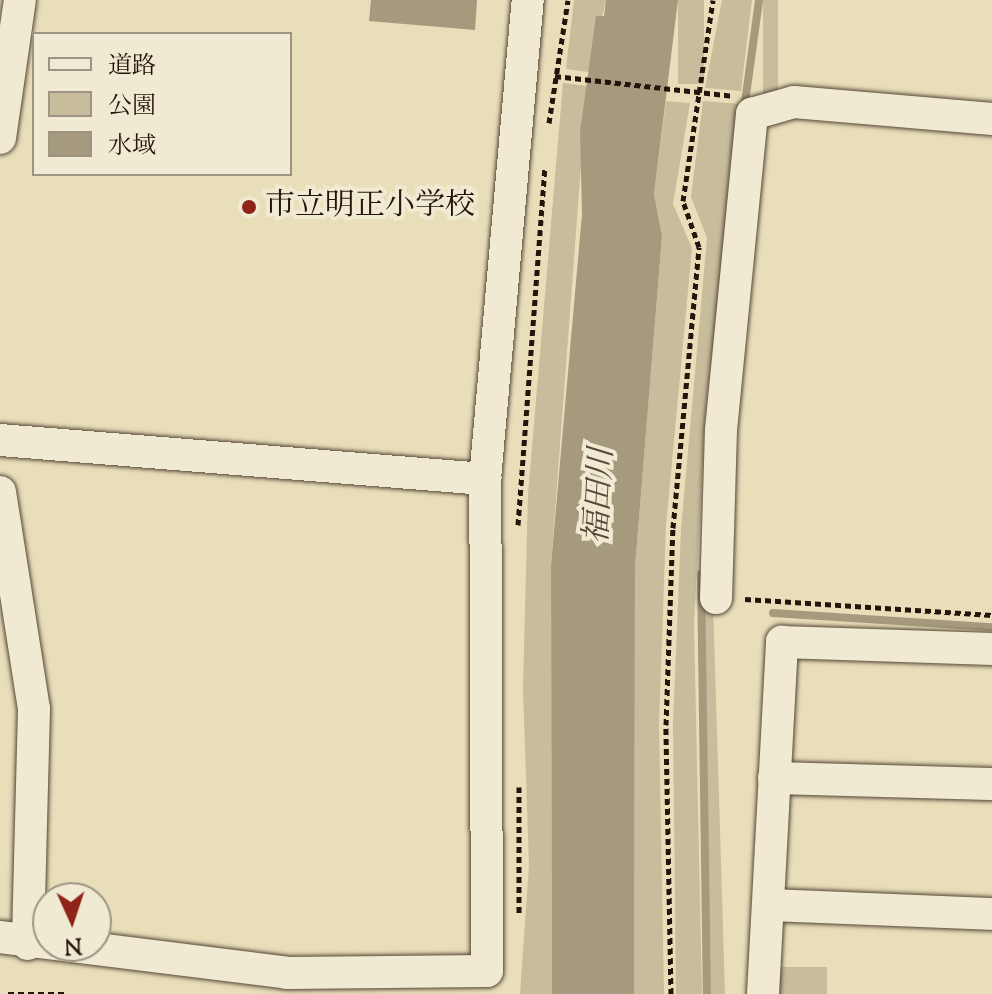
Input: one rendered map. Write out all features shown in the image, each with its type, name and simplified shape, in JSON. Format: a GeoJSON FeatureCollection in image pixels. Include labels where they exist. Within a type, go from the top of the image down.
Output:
{"type":"FeatureCollection","features":[{"type":"Feature","properties":{"kind":"street"},"geometry":{"type":"LineString","coordinates":[[0,138],[20,0]]}},
{"type":"Feature","properties":{"kind":"street"},"geometry":{"type":"LineString","coordinates":[[0,492],[34,709],[14,940],[287,973],[487,971],[485,479],[528,0]]}},
{"type":"Feature","properties":{"kind":"street"},"geometry":{"type":"LineString","coordinates":[[716,598],[721,430],[752,114],[794,102],[992,119]]}},
{"type":"Feature","properties":{"kind":"street"},"geometry":{"type":"LineString","coordinates":[[0,440],[485,479]]}},
{"type":"Feature","properties":{"kind":"street"},"geometry":{"type":"LineString","coordinates":[[763,994],[782,642],[992,649]]}},
{"type":"Feature","properties":{"kind":"street"},"geometry":{"type":"LineString","coordinates":[[774,778],[992,784]]}},
{"type":"Feature","properties":{"kind":"street"},"geometry":{"type":"LineString","coordinates":[[768,905],[992,914]]}},
{"type":"Feature","properties":{"kind":"path"},"geometry":{"type":"LineString","coordinates":[[546,135],[568,0]]}},
{"type":"Feature","properties":{"kind":"path"},"geometry":{"type":"LineString","coordinates":[[671,994],[666,725],[673,528],[699,247],[683,201],[696,92],[713,0]]}},
{"type":"Feature","properties":{"kind":"path"},"geometry":{"type":"LineString","coordinates":[[555,76],[732,96]]}},
{"type":"Feature","properties":{"kind":"path"},"geometry":{"type":"LineString","coordinates":[[517,543],[546,151]]}},
{"type":"Feature","properties":{"kind":"path"},"geometry":{"type":"LineString","coordinates":[[716,598],[992,615]]}},
{"type":"Feature","properties":{"kind":"path"},"geometry":{"type":"LineString","coordinates":[[518,769],[519,921]]}},
{"type":"Feature","properties":{"kind":"path"},"geometry":{"type":"LineString","coordinates":[[8,994],[64,994]]}},
{"type":"Feature","properties":{"kind":"green space"},"geometry":{"type":"Polygon","coordinates":[[[574,0],[606,0],[589,72],[566,69],[574,0]]]}},
{"type":"Feature","properties":{"kind":"green space"},"geometry":{"type":"Polygon","coordinates":[[[678,0],[704,0],[704,84],[678,84],[678,0]]]}},
{"type":"Feature","properties":{"kind":"green space"},"geometry":{"type":"Polygon","coordinates":[[[722,0],[752,0],[741,91],[705,88],[722,0]]]}},
{"type":"Feature","properties":{"kind":"green space"},"geometry":{"type":"Polygon","coordinates":[[[763,0],[778,0],[778,93],[763,93],[763,0]]]}},
{"type":"Feature","properties":{"kind":"green space"},"geometry":{"type":"Polygon","coordinates":[[[563,83],[587,86],[551,565],[552,994],[520,994],[529,865],[523,689],[528,494],[563,83]]]}},
{"type":"Feature","properties":{"kind":"green space"},"geometry":{"type":"Polygon","coordinates":[[[666,101],[690,103],[673,204],[692,248],[666,526],[659,724],[664,994],[634,994],[635,567],[662,236],[654,194],[666,101]]]}},
{"type":"Feature","properties":{"kind":"green space"},"geometry":{"type":"Polygon","coordinates":[[[703,101],[740,104],[705,416],[694,624],[702,994],[676,994],[673,724],[681,529],[707,238],[691,197],[703,101]]]}},
{"type":"Feature","properties":{"kind":"green space"},"geometry":{"type":"Polygon","coordinates":[[[705,602],[713,602],[725,994],[710,994],[705,602]]]}},
{"type":"Feature","properties":{"kind":"green space"},"geometry":{"type":"Polygon","coordinates":[[[778,967],[827,967],[827,994],[778,994],[778,967]]]}},
{"type":"Feature","properties":{"kind":"water"},"geometry":{"type":"Polygon","coordinates":[[[371,0],[477,0],[475,30],[369,21],[371,0]]]}},
{"type":"Feature","properties":{"kind":"water","name":"福田川"},"geometry":{"type":"Polygon","coordinates":[[[606,0],[678,0],[654,194],[662,236],[635,567],[634,994],[552,994],[551,565],[582,214],[580,132],[596,16],[604,16],[606,0]]]}},
{"type":"Feature","properties":{"kind":"waterway"},"geometry":{"type":"LineString","coordinates":[[744,110],[759,0]]}},
{"type":"Feature","properties":{"kind":"waterway"},"geometry":{"type":"LineString","coordinates":[[701,574],[707,994]]}},
{"type":"Feature","properties":{"kind":"waterway"},"geometry":{"type":"LineString","coordinates":[[773,613],[992,627]]}},
{"type":"Feature","properties":{"kind":"place","name":"市立明正小学校"},"geometry":{"type":"Point","coordinates":[249,207]}}]}
